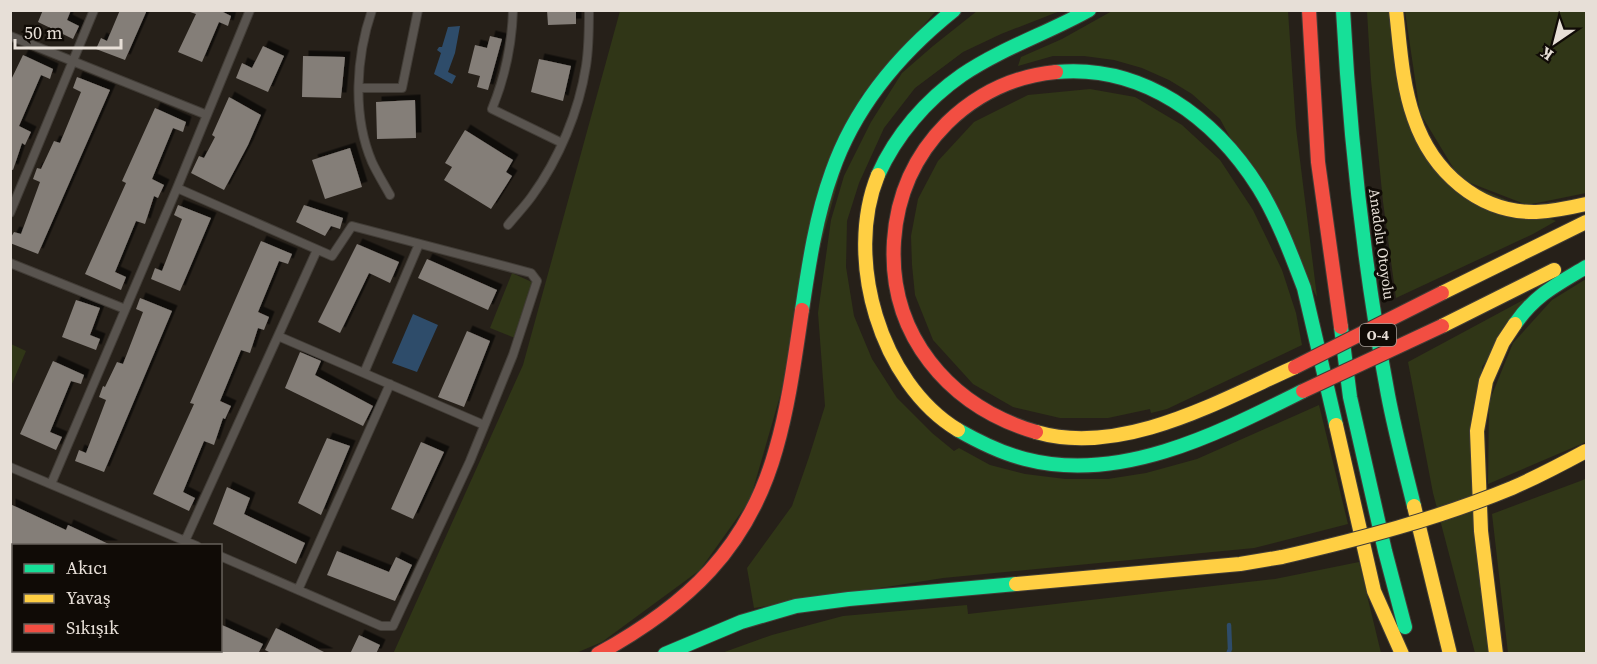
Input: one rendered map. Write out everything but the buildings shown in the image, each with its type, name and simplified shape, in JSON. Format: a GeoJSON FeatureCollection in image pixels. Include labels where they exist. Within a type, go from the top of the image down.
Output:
{"type":"FeatureCollection","features":[{"type":"Feature","properties":{"kind":"main road"},"geometry":{"type":"LineString","coordinates":[[598,654],[635,633],[670,609],[709,572],[745,526],[758,500],[778,446],[815,232],[832,169],[848,134],[865,105],[887,75],[912,47],[954,10]]}},
{"type":"Feature","properties":{"kind":"main road"},"geometry":{"type":"LineString","coordinates":[[1089,10],[977,66],[950,83],[928,102],[905,128],[889,153],[876,180],[868,207],[865,241],[866,271],[871,301],[881,333],[906,381],[948,424],[972,439],[1032,461],[1071,465],[1101,465],[1162,454],[1226,429],[1587,254]]}},
{"type":"Feature","properties":{"kind":"main road","name":"O-4"},"geometry":{"type":"LineString","coordinates":[[1309,10],[1318,162],[1350,397],[1385,551],[1412,654]]}},
{"type":"Feature","properties":{"kind":"main road","name":"Anadolu Otoyolu"},"geometry":{"type":"LineString","coordinates":[[1343,10],[1357,188],[1377,329],[1388,394],[1430,579],[1450,654]]}},
{"type":"Feature","properties":{"kind":"main road"},"geometry":{"type":"LineString","coordinates":[[1396,10],[1412,113],[1431,155],[1461,189],[1480,200],[1523,213],[1554,212],[1587,204]]}},
{"type":"Feature","properties":{"kind":"main road"},"geometry":{"type":"LineString","coordinates":[[1402,654],[1374,591],[1304,288],[1290,248],[1274,215],[1244,167],[1222,139],[1192,114],[1154,89],[1106,73],[1059,72],[1011,82],[991,90],[967,107],[948,122],[931,141],[916,162],[906,183],[897,207],[892,267],[905,323],[915,343],[947,381],[966,398],[997,417],[1037,432],[1075,439],[1136,432],[1199,410],[1295,367],[1442,293],[1587,222]]}},
{"type":"Feature","properties":{"kind":"main road"},"geometry":{"type":"LineString","coordinates":[[1496,654],[1480,531],[1477,431],[1486,381],[1503,342],[1531,303],[1551,288],[1587,267]]}},
{"type":"Feature","properties":{"kind":"main road"},"geometry":{"type":"LineString","coordinates":[[665,654],[729,628],[789,608],[849,599],[1240,564],[1282,557],[1395,529],[1450,511],[1558,468],[1587,451]]}},
{"type":"Feature","properties":{"kind":"lane"},"geometry":{"type":"LineString","coordinates":[[10,213],[93,10]]}},
{"type":"Feature","properties":{"kind":"lane"},"geometry":{"type":"LineString","coordinates":[[51,484],[250,10]]}},
{"type":"Feature","properties":{"kind":"lane"},"geometry":{"type":"LineString","coordinates":[[372,10],[362,50],[359,109],[372,162],[390,195]]}},
{"type":"Feature","properties":{"kind":"lane"},"geometry":{"type":"LineString","coordinates":[[359,88],[402,88],[418,10]]}},
{"type":"Feature","properties":{"kind":"lane"},"geometry":{"type":"LineString","coordinates":[[513,10],[508,61],[492,110],[562,143]]}},
{"type":"Feature","properties":{"kind":"lane"},"geometry":{"type":"LineString","coordinates":[[508,225],[532,196],[551,166],[567,132],[580,94],[586,66],[589,10]]}},
{"type":"Feature","properties":{"kind":"lane"},"geometry":{"type":"LineString","coordinates":[[10,36],[207,115]]}},
{"type":"Feature","properties":{"kind":"lane"},"geometry":{"type":"LineString","coordinates":[[177,188],[332,256],[352,226],[531,273],[537,281],[513,355],[470,461],[393,626],[381,626],[222,557]]}},
{"type":"Feature","properties":{"kind":"lane"},"geometry":{"type":"LineString","coordinates":[[364,373],[419,244]]}},
{"type":"Feature","properties":{"kind":"lane"},"geometry":{"type":"LineString","coordinates":[[185,541],[317,249]]}},
{"type":"Feature","properties":{"kind":"lane"},"geometry":{"type":"LineString","coordinates":[[10,263],[125,309]]}},
{"type":"Feature","properties":{"kind":"lane"},"geometry":{"type":"LineString","coordinates":[[278,336],[484,425]]}},
{"type":"Feature","properties":{"kind":"lane"},"geometry":{"type":"LineString","coordinates":[[298,590],[390,384]]}},
{"type":"Feature","properties":{"kind":"lane"},"geometry":{"type":"LineString","coordinates":[[10,467],[192,544]]}},
{"type":"Feature","properties":{"kind":"green space"},"geometry":{"type":"Polygon","coordinates":[[[620,11],[936,11],[861,96],[750,500],[700,570],[602,642],[576,653],[393,654],[523,365],[620,11]]]}},
{"type":"Feature","properties":{"kind":"green space"},"geometry":{"type":"Polygon","coordinates":[[[977,11],[1060,11],[963,52],[915,88],[884,128],[859,183],[847,221],[846,267],[854,316],[872,359],[897,398],[954,451],[959,448],[990,465],[1025,474],[1065,479],[1108,479],[1146,473],[1197,459],[1319,405],[1348,524],[1254,548],[943,578],[754,608],[747,568],[792,506],[825,406],[818,313],[831,220],[844,176],[871,122],[902,73],[977,11]]]}},
{"type":"Feature","properties":{"kind":"green space"},"geometry":{"type":"Polygon","coordinates":[[[1112,11],[1288,11],[1296,128],[1317,297],[1220,119],[1192,94],[1169,80],[1142,68],[1114,60],[1084,56],[1053,56],[1018,66],[1021,57],[1062,39],[1112,11]]]}},
{"type":"Feature","properties":{"kind":"green space"},"geometry":{"type":"Polygon","coordinates":[[[1367,11],[1388,11],[1431,168],[1556,221],[1396,298],[1383,202],[1367,11]]]}},
{"type":"Feature","properties":{"kind":"green space"},"geometry":{"type":"Polygon","coordinates":[[[1405,11],[1586,11],[1586,193],[1527,205],[1460,179],[1420,113],[1405,11]]]}},
{"type":"Feature","properties":{"kind":"green space"},"geometry":{"type":"Polygon","coordinates":[[[1090,89],[1135,97],[1182,125],[1220,160],[1253,210],[1282,270],[1296,313],[1302,345],[1167,409],[1151,413],[1150,409],[1108,418],[1060,418],[1013,407],[973,384],[933,340],[915,295],[911,236],[918,199],[938,161],[974,122],[1028,95],[1090,89]]]}},
{"type":"Feature","properties":{"kind":"green space"},"geometry":{"type":"Polygon","coordinates":[[[512,273],[534,283],[515,338],[490,328],[512,273]]]}},
{"type":"Feature","properties":{"kind":"green space"},"geometry":{"type":"Polygon","coordinates":[[[1586,279],[1586,442],[1488,484],[1489,402],[1513,343],[1552,300],[1586,279]]]}},
{"type":"Feature","properties":{"kind":"green space"},"geometry":{"type":"Polygon","coordinates":[[[1527,298],[1482,367],[1489,653],[1475,653],[1433,493],[1408,362],[1527,298]]]}},
{"type":"Feature","properties":{"kind":"green space"},"geometry":{"type":"Polygon","coordinates":[[[11,344],[26,351],[11,386],[11,344]]]}},
{"type":"Feature","properties":{"kind":"green space"},"geometry":{"type":"Polygon","coordinates":[[[1586,478],[1586,653],[1508,653],[1492,514],[1586,478]]]}},
{"type":"Feature","properties":{"kind":"green space"},"geometry":{"type":"Polygon","coordinates":[[[1359,562],[1381,653],[719,654],[772,635],[843,616],[967,605],[968,614],[1275,579],[1359,562]]]}},
{"type":"Feature","properties":{"kind":"water"},"geometry":{"type":"Polygon","coordinates":[[[460,26],[455,53],[448,72],[456,76],[452,84],[434,74],[441,53],[437,50],[442,47],[448,27],[460,26]]]}},
{"type":"Feature","properties":{"kind":"water"},"geometry":{"type":"Polygon","coordinates":[[[413,314],[438,325],[417,372],[392,363],[413,314]]]}},
{"type":"Feature","properties":{"kind":"waterway"},"geometry":{"type":"LineString","coordinates":[[1228,654],[1230,649],[1229,625]]}},
{"type":"Feature","properties":{"kind":"traffic: fast"},"geometry":{"type":"LineString","coordinates":[[802,310],[817,223],[832,172],[853,125],[881,82],[915,44],[954,10]]}},
{"type":"Feature","properties":{"kind":"traffic: fast"},"geometry":{"type":"LineString","coordinates":[[878,175],[885,160],[913,119],[949,85],[977,65],[1089,10]]}},
{"type":"Feature","properties":{"kind":"traffic: fast"},"geometry":{"type":"LineString","coordinates":[[1343,10],[1354,155],[1365,251],[1379,347],[1414,506]]}},
{"type":"Feature","properties":{"kind":"traffic: fast"},"geometry":{"type":"LineString","coordinates":[[1056,72],[1088,72],[1118,77],[1147,87],[1174,101],[1198,118],[1221,139],[1241,163],[1259,188],[1272,212],[1304,288],[1336,425]]}},
{"type":"Feature","properties":{"kind":"traffic: fast"},"geometry":{"type":"LineString","coordinates":[[1515,324],[1538,298],[1586,267]]}},
{"type":"Feature","properties":{"kind":"traffic: fast"},"geometry":{"type":"LineString","coordinates":[[1341,327],[1350,397],[1405,627]]}},
{"type":"Feature","properties":{"kind":"traffic: fast"},"geometry":{"type":"LineString","coordinates":[[958,430],[990,447],[1025,459],[1061,465],[1097,465],[1133,460],[1203,438],[1303,391]]}},
{"type":"Feature","properties":{"kind":"traffic: fast"},"geometry":{"type":"LineString","coordinates":[[665,654],[741,622],[796,606],[1016,584]]}},
{"type":"Feature","properties":{"kind":"traffic: slow"},"geometry":{"type":"LineString","coordinates":[[1396,10],[1402,65],[1410,105],[1422,137],[1432,155],[1445,171],[1477,197],[1515,210],[1542,212],[1586,204]]}},
{"type":"Feature","properties":{"kind":"traffic: slow"},"geometry":{"type":"LineString","coordinates":[[878,175],[868,208],[865,243],[868,280],[876,316],[889,351],[908,382],[931,409],[958,430]]}},
{"type":"Feature","properties":{"kind":"traffic: slow"},"geometry":{"type":"LineString","coordinates":[[1442,293],[1586,222]]}},
{"type":"Feature","properties":{"kind":"traffic: slow"},"geometry":{"type":"LineString","coordinates":[[1442,326],[1554,270]]}},
{"type":"Feature","properties":{"kind":"traffic: slow"},"geometry":{"type":"LineString","coordinates":[[1496,654],[1481,531],[1477,431],[1486,381],[1503,342],[1515,324]]}},
{"type":"Feature","properties":{"kind":"traffic: slow"},"geometry":{"type":"LineString","coordinates":[[1036,432],[1069,438],[1102,437],[1136,431],[1169,422],[1202,409],[1295,367]]}},
{"type":"Feature","properties":{"kind":"traffic: slow"},"geometry":{"type":"LineString","coordinates":[[1336,425],[1374,591],[1402,654]]}},
{"type":"Feature","properties":{"kind":"traffic: slow"},"geometry":{"type":"LineString","coordinates":[[1282,557],[1427,519],[1512,488],[1586,451]]}},
{"type":"Feature","properties":{"kind":"traffic: slow"},"geometry":{"type":"LineString","coordinates":[[1414,506],[1450,654]]}},
{"type":"Feature","properties":{"kind":"traffic: slow"},"geometry":{"type":"LineString","coordinates":[[1016,584],[1240,564],[1282,557]]}},
{"type":"Feature","properties":{"kind":"traffic: jam"},"geometry":{"type":"LineString","coordinates":[[1309,10],[1318,162],[1341,327]]}},
{"type":"Feature","properties":{"kind":"traffic: jam"},"geometry":{"type":"LineString","coordinates":[[1036,432],[1004,420],[976,404],[951,385],[930,362],[913,335],[901,306],[895,275],[894,241],[899,208],[909,177],[925,149],[947,123],[971,103],[997,88],[1025,78],[1056,72]]}},
{"type":"Feature","properties":{"kind":"traffic: jam"},"geometry":{"type":"LineString","coordinates":[[1295,367],[1442,293]]}},
{"type":"Feature","properties":{"kind":"traffic: jam"},"geometry":{"type":"LineString","coordinates":[[598,654],[630,635],[686,594],[710,571],[731,545],[749,516],[764,485],[781,432],[802,310]]}},
{"type":"Feature","properties":{"kind":"traffic: jam"},"geometry":{"type":"LineString","coordinates":[[1303,391],[1442,326]]}}]}
